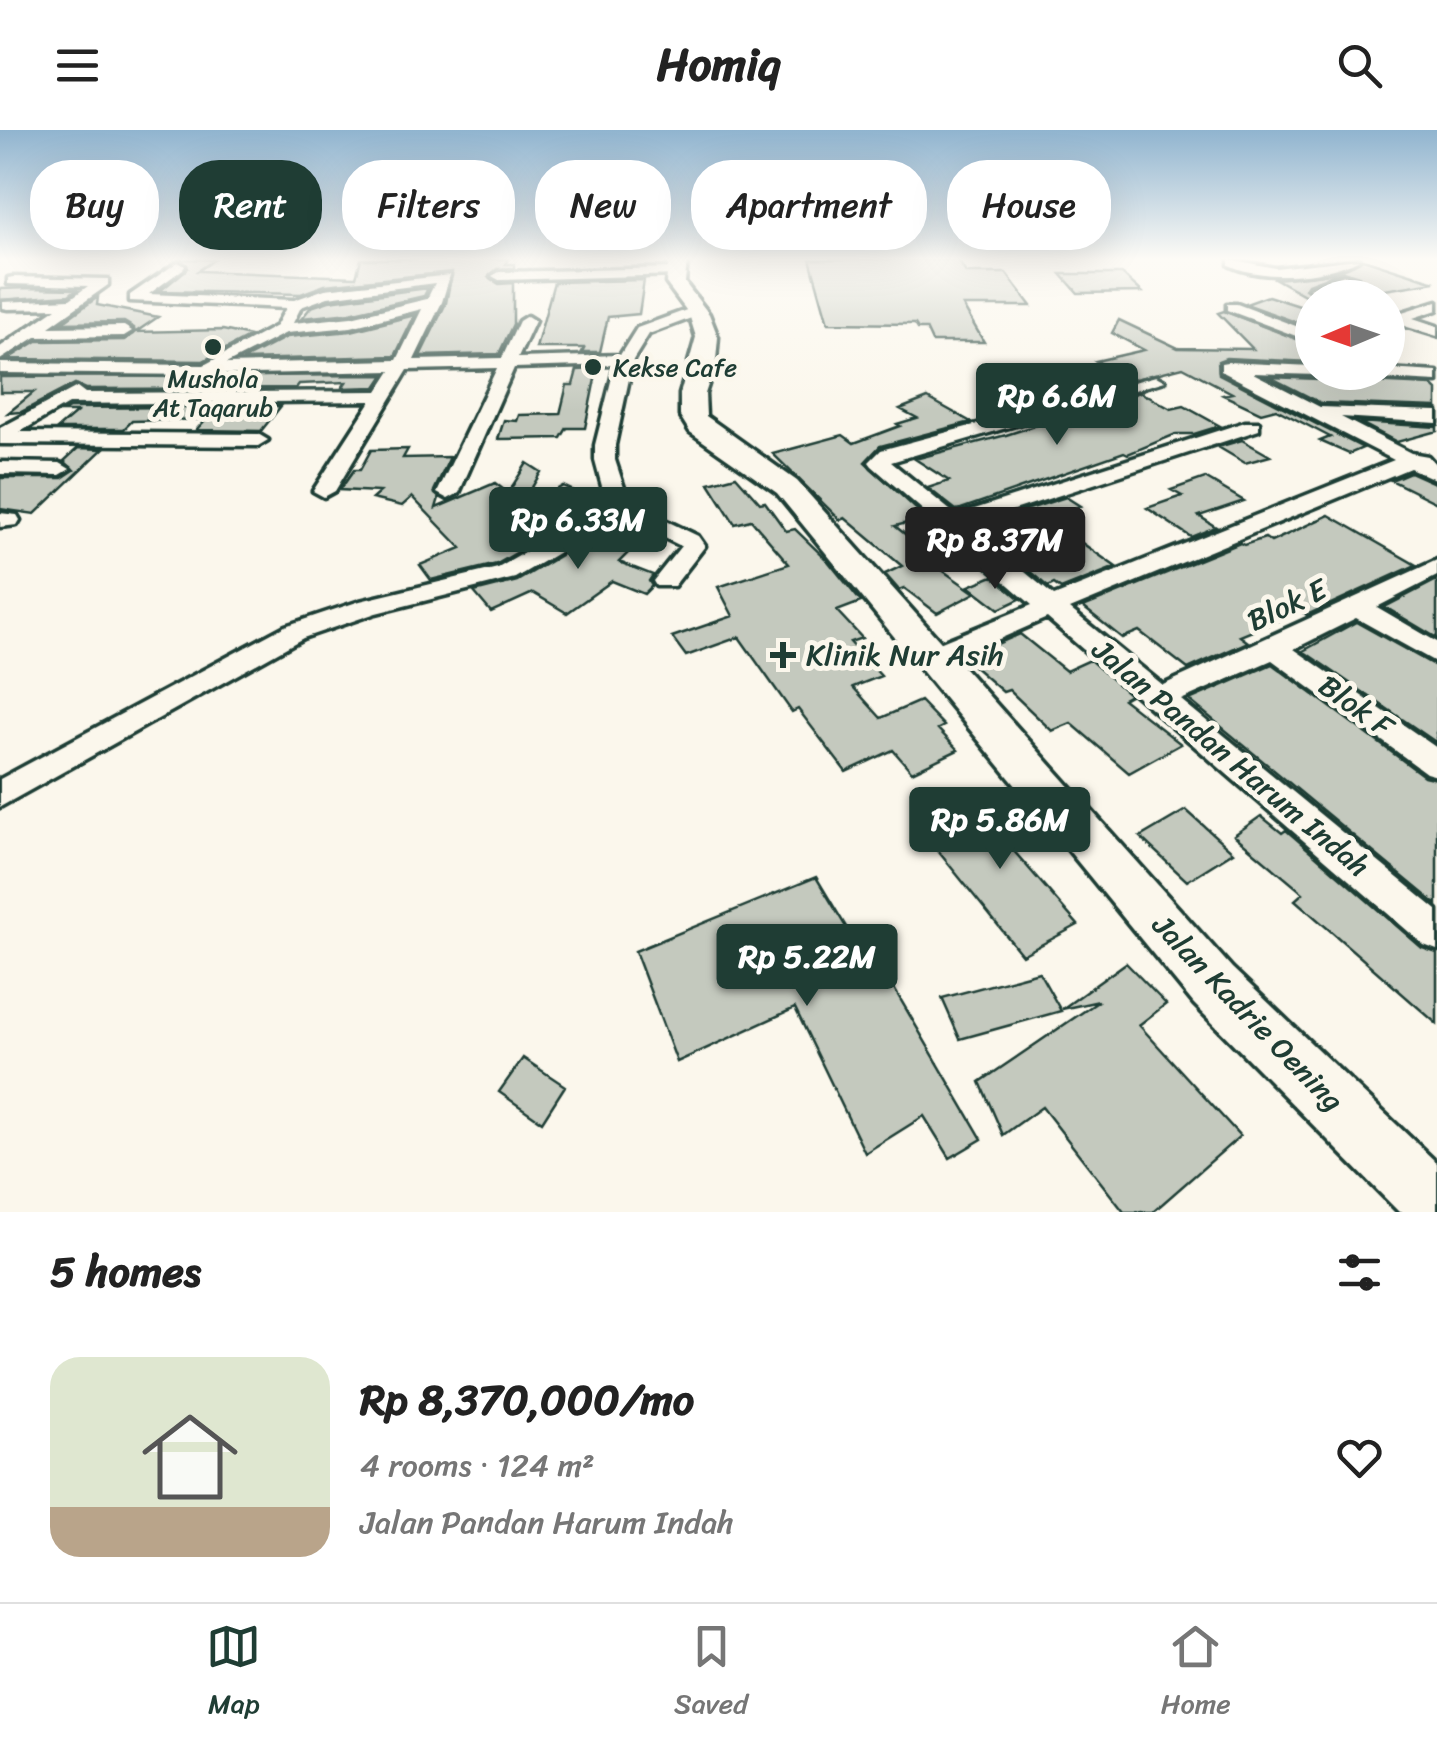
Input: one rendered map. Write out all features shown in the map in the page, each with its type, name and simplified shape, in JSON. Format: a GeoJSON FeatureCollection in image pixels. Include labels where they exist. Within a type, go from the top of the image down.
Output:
{"type":"FeatureCollection","features":[{"type":"Feature","properties":{"kind":"main road","name":"Jalan Kadrie Oening"},"geometry":{"type":"LineString","coordinates":[[697,311],[707,336],[707,353],[694,385],[692,417],[699,427],[787,487],[1213,986],[1430,1187]]}},
{"type":"Feature","properties":{"kind":"street"},"geometry":{"type":"LineString","coordinates":[[0,355],[68,309]]}},
{"type":"Feature","properties":{"kind":"street"},"geometry":{"type":"LineString","coordinates":[[282,329],[292,309]]}},
{"type":"Feature","properties":{"kind":"street"},"geometry":{"type":"LineString","coordinates":[[203,370],[282,329],[351,322],[404,309]]}},
{"type":"Feature","properties":{"kind":"street"},"geometry":{"type":"LineString","coordinates":[[324,491],[403,365],[431,309]]}},
{"type":"Feature","properties":{"kind":"street"},"geometry":{"type":"LineString","coordinates":[[1238,309],[1295,331]]}},
{"type":"Feature","properties":{"kind":"street"},"geometry":{"type":"LineString","coordinates":[[1255,316],[1278,309]]}},
{"type":"Feature","properties":{"kind":"street"},"geometry":{"type":"LineString","coordinates":[[665,581],[693,546],[690,541],[619,507],[605,460],[605,446],[626,357],[643,330],[697,311]]}},
{"type":"Feature","properties":{"kind":"street"},"geometry":{"type":"LineString","coordinates":[[448,493],[527,322]]}},
{"type":"Feature","properties":{"kind":"street"},"geometry":{"type":"LineString","coordinates":[[1405,322],[1437,331]]}},
{"type":"Feature","properties":{"kind":"street"},"geometry":{"type":"LineString","coordinates":[[34,332],[124,331]]}},
{"type":"Feature","properties":{"kind":"street"},"geometry":{"type":"LineString","coordinates":[[0,368],[203,370],[626,357]]}},
{"type":"Feature","properties":{"kind":"street"},"geometry":{"type":"LineString","coordinates":[[1209,358],[1437,474]]}},
{"type":"Feature","properties":{"kind":"street"},"geometry":{"type":"LineString","coordinates":[[1226,367],[1295,369]]}},
{"type":"Feature","properties":{"kind":"street"},"geometry":{"type":"LineString","coordinates":[[0,437],[121,368]]}},
{"type":"Feature","properties":{"kind":"street"},"geometry":{"type":"LineString","coordinates":[[1405,375],[1437,377]]}},
{"type":"Feature","properties":{"kind":"street","name":"Jalan Pandan Harum Indah"},"geometry":{"type":"LineString","coordinates":[[1156,382],[881,458],[884,468],[1162,697],[1437,933]]}},
{"type":"Feature","properties":{"kind":"street"},"geometry":{"type":"LineString","coordinates":[[64,399],[384,396]]}},
{"type":"Feature","properties":{"kind":"street"},"geometry":{"type":"LineString","coordinates":[[1314,410],[1437,417]]}},
{"type":"Feature","properties":{"kind":"street"},"geometry":{"type":"LineString","coordinates":[[953,523],[1252,426]]}},
{"type":"Feature","properties":{"kind":"street"},"geometry":{"type":"LineString","coordinates":[[0,437],[258,440]]}},
{"type":"Feature","properties":{"kind":"street"},"geometry":{"type":"LineString","coordinates":[[932,657],[1411,460],[1437,456]]}},
{"type":"Feature","properties":{"kind":"street"},"geometry":{"type":"LineString","coordinates":[[0,468],[60,470]]}},
{"type":"Feature","properties":{"kind":"street"},"geometry":{"type":"LineString","coordinates":[[0,794],[294,632],[369,606],[506,573],[619,507]]}},
{"type":"Feature","properties":{"kind":"street","name":"Blok E"},"geometry":{"type":"LineString","coordinates":[[1162,697],[1274,648],[1437,568]]}},
{"type":"Feature","properties":{"kind":"street"},"geometry":{"type":"LineString","coordinates":[[1359,608],[1437,654]]}},
{"type":"Feature","properties":{"kind":"street","name":"Blok F"},"geometry":{"type":"LineString","coordinates":[[1274,648],[1437,764]]}},
{"type":"Feature","properties":{"kind":"building"},"geometry":{"type":"Polygon","coordinates":[[[80,309],[120,309],[158,317],[136,332],[223,330],[250,336],[203,361],[8,359],[37,341],[124,340],[134,334],[134,328],[124,322],[61,323],[80,309]]]}},
{"type":"Feature","properties":{"kind":"building"},"geometry":{"type":"Polygon","coordinates":[[[309,309],[365,309],[350,313],[302,318],[309,309]]]}},
{"type":"Feature","properties":{"kind":"building"},"geometry":{"type":"Polygon","coordinates":[[[443,309],[513,309],[513,324],[499,354],[420,356],[443,309]]]}},
{"type":"Feature","properties":{"kind":"building"},"geometry":{"type":"Polygon","coordinates":[[[547,309],[640,309],[639,314],[608,317],[600,352],[536,348],[547,309]]]}},
{"type":"Feature","properties":{"kind":"building"},"geometry":{"type":"Polygon","coordinates":[[[824,309],[965,309],[984,342],[932,342],[926,329],[918,329],[915,324],[828,323],[824,309]]]}},
{"type":"Feature","properties":{"kind":"building"},"geometry":{"type":"Polygon","coordinates":[[[1261,309],[1295,309],[1295,322],[1261,309]]]}},
{"type":"Feature","properties":{"kind":"building"},"geometry":{"type":"Polygon","coordinates":[[[1224,311],[1295,338],[1295,361],[1226,358],[1218,361],[1219,374],[1363,448],[1349,454],[1320,441],[1330,437],[1276,409],[1261,413],[1223,395],[1232,393],[1183,367],[1033,405],[1017,397],[1062,379],[1058,377],[1102,364],[1096,361],[1144,350],[1112,333],[1119,320],[1178,348],[1253,349],[1218,313],[1224,311]]]}},
{"type":"Feature","properties":{"kind":"building"},"geometry":{"type":"Polygon","coordinates":[[[415,315],[395,356],[242,360],[287,337],[351,331],[415,315]]]}},
{"type":"Feature","properties":{"kind":"building"},"geometry":{"type":"Polygon","coordinates":[[[597,369],[585,428],[567,428],[561,438],[498,439],[504,420],[517,421],[519,415],[560,414],[567,385],[573,385],[577,370],[597,369]]]}},
{"type":"Feature","properties":{"kind":"building"},"geometry":{"type":"Polygon","coordinates":[[[384,375],[376,387],[342,388],[346,382],[299,384],[296,388],[86,389],[75,384],[21,412],[8,413],[34,392],[0,392],[0,377],[384,375]]]}},
{"type":"Feature","properties":{"kind":"building"},"geometry":{"type":"Polygon","coordinates":[[[1270,377],[1295,378],[1295,390],[1270,377]]]}},
{"type":"Feature","properties":{"kind":"building"},"geometry":{"type":"Polygon","coordinates":[[[1405,384],[1432,385],[1437,390],[1437,407],[1321,403],[1296,390],[1405,390],[1405,384]]]}},
{"type":"Feature","properties":{"kind":"building"},"geometry":{"type":"Polygon","coordinates":[[[1140,392],[1171,409],[1184,406],[1220,426],[1194,434],[1176,434],[1128,454],[1124,452],[956,510],[928,488],[949,481],[915,459],[1006,435],[1140,392]]]}},
{"type":"Feature","properties":{"kind":"building"},"geometry":{"type":"Polygon","coordinates":[[[928,398],[971,422],[880,446],[865,462],[926,518],[895,526],[920,546],[912,549],[975,593],[937,613],[904,588],[899,590],[885,574],[902,566],[845,518],[840,520],[773,454],[843,435],[854,443],[917,418],[900,409],[928,398]]]}},
{"type":"Feature","properties":{"kind":"building"},"geometry":{"type":"Polygon","coordinates":[[[281,406],[261,431],[196,430],[206,419],[132,421],[124,429],[57,429],[77,412],[62,412],[69,408],[281,406]]]}},
{"type":"Feature","properties":{"kind":"building"},"geometry":{"type":"Polygon","coordinates":[[[1359,422],[1437,427],[1437,431],[1397,442],[1359,422]]]}},
{"type":"Feature","properties":{"kind":"building"},"geometry":{"type":"Polygon","coordinates":[[[1242,440],[1270,456],[1245,463],[1218,447],[1242,440]]]}},
{"type":"Feature","properties":{"kind":"building"},"geometry":{"type":"Polygon","coordinates":[[[78,448],[103,449],[35,514],[0,509],[0,478],[62,478],[74,470],[64,461],[78,448]]]}},
{"type":"Feature","properties":{"kind":"building"},"geometry":{"type":"Polygon","coordinates":[[[408,449],[403,458],[450,457],[434,491],[439,498],[436,508],[495,483],[508,493],[527,463],[541,472],[517,513],[563,486],[601,504],[497,564],[431,580],[420,565],[461,548],[412,497],[402,506],[372,499],[380,492],[340,490],[354,470],[360,470],[371,450],[408,449]]]}},
{"type":"Feature","properties":{"kind":"building"},"geometry":{"type":"Polygon","coordinates":[[[1410,472],[1437,484],[1437,503],[1391,480],[1410,472]]]}},
{"type":"Feature","properties":{"kind":"building"},"geometry":{"type":"Polygon","coordinates":[[[736,476],[760,503],[765,502],[786,531],[795,529],[828,561],[861,602],[837,611],[862,638],[850,642],[881,676],[853,687],[881,718],[920,701],[944,726],[938,729],[958,750],[912,772],[893,750],[846,772],[798,709],[792,712],[739,637],[686,656],[672,637],[733,616],[718,587],[789,564],[751,520],[735,524],[709,483],[736,476]]]}},
{"type":"Feature","properties":{"kind":"building"},"geometry":{"type":"Polygon","coordinates":[[[1205,478],[1244,501],[1199,516],[1216,527],[1191,537],[1147,508],[1182,496],[1171,490],[1205,478]]]}},
{"type":"Feature","properties":{"kind":"building"},"geometry":{"type":"Polygon","coordinates":[[[1066,497],[1080,506],[1048,519],[1116,567],[1061,589],[1054,584],[1048,587],[1021,564],[1026,562],[1019,557],[1024,555],[982,524],[1066,497]]]}},
{"type":"Feature","properties":{"kind":"building"},"geometry":{"type":"Polygon","coordinates":[[[1329,515],[1416,565],[1307,615],[1301,611],[1240,636],[1248,642],[1188,669],[1139,631],[1122,638],[1083,607],[1240,543],[1265,538],[1271,542],[1329,515]]]}},
{"type":"Feature","properties":{"kind":"building"},"geometry":{"type":"Polygon","coordinates":[[[620,520],[647,534],[619,562],[653,575],[649,581],[652,586],[644,594],[612,581],[567,613],[533,593],[491,612],[474,592],[517,581],[620,520]]]}},
{"type":"Feature","properties":{"kind":"building"},"geometry":{"type":"Polygon","coordinates":[[[993,576],[1020,599],[999,609],[969,586],[993,576]]]}},
{"type":"Feature","properties":{"kind":"building"},"geometry":{"type":"Polygon","coordinates":[[[1437,580],[1437,638],[1385,607],[1437,580]]]}},
{"type":"Feature","properties":{"kind":"building"},"geometry":{"type":"Polygon","coordinates":[[[1356,622],[1437,667],[1437,743],[1303,651],[1356,622]]]}},
{"type":"Feature","properties":{"kind":"building"},"geometry":{"type":"Polygon","coordinates":[[[1020,634],[1066,671],[1090,660],[1130,695],[1123,699],[1181,744],[1129,773],[1071,723],[1052,731],[1009,690],[1003,692],[964,658],[1020,634]]]}},
{"type":"Feature","properties":{"kind":"building"},"geometry":{"type":"Polygon","coordinates":[[[1272,664],[1424,776],[1437,779],[1437,905],[1189,700],[1272,664]]]}},
{"type":"Feature","properties":{"kind":"building"},"geometry":{"type":"Polygon","coordinates":[[[1004,791],[1030,819],[999,834],[1078,925],[1022,955],[921,830],[1004,791]]]}},
{"type":"Feature","properties":{"kind":"building"},"geometry":{"type":"Polygon","coordinates":[[[1186,810],[1233,852],[1187,881],[1140,837],[1186,810]]]}},
{"type":"Feature","properties":{"kind":"building"},"geometry":{"type":"Polygon","coordinates":[[[1261,816],[1282,833],[1286,830],[1422,948],[1437,953],[1437,1024],[1295,900],[1303,893],[1234,835],[1261,816]]]}},
{"type":"Feature","properties":{"kind":"building"},"geometry":{"type":"Polygon","coordinates":[[[816,877],[879,982],[888,978],[982,1139],[950,1158],[924,1116],[865,1153],[795,1008],[677,1062],[635,951],[816,877]]]}},
{"type":"Feature","properties":{"kind":"building"},"geometry":{"type":"Polygon","coordinates":[[[1126,963],[1166,1004],[1139,1025],[1240,1136],[1153,1212],[1124,1212],[1042,1107],[1003,1135],[980,1082],[1099,1001],[1062,1009],[1126,963]]]}},
{"type":"Feature","properties":{"kind":"building"},"geometry":{"type":"Polygon","coordinates":[[[1039,972],[1061,1011],[960,1039],[942,998],[1039,972]]]}},
{"type":"Feature","properties":{"kind":"building"},"geometry":{"type":"Polygon","coordinates":[[[523,1058],[565,1086],[542,1122],[499,1092],[523,1058]]]}},
{"type":"Feature","properties":{"kind":"place","name":"Mushola At Taqarub"},"geometry":{"type":"Point","coordinates":[213,347]}},
{"type":"Feature","properties":{"kind":"place","name":"Kekse Cafe"},"geometry":{"type":"Point","coordinates":[593,367]}},
{"type":"Feature","properties":{"kind":"place","name":"Klinik Nur Asih"},"geometry":{"type":"Point","coordinates":[783,655]}}]}
